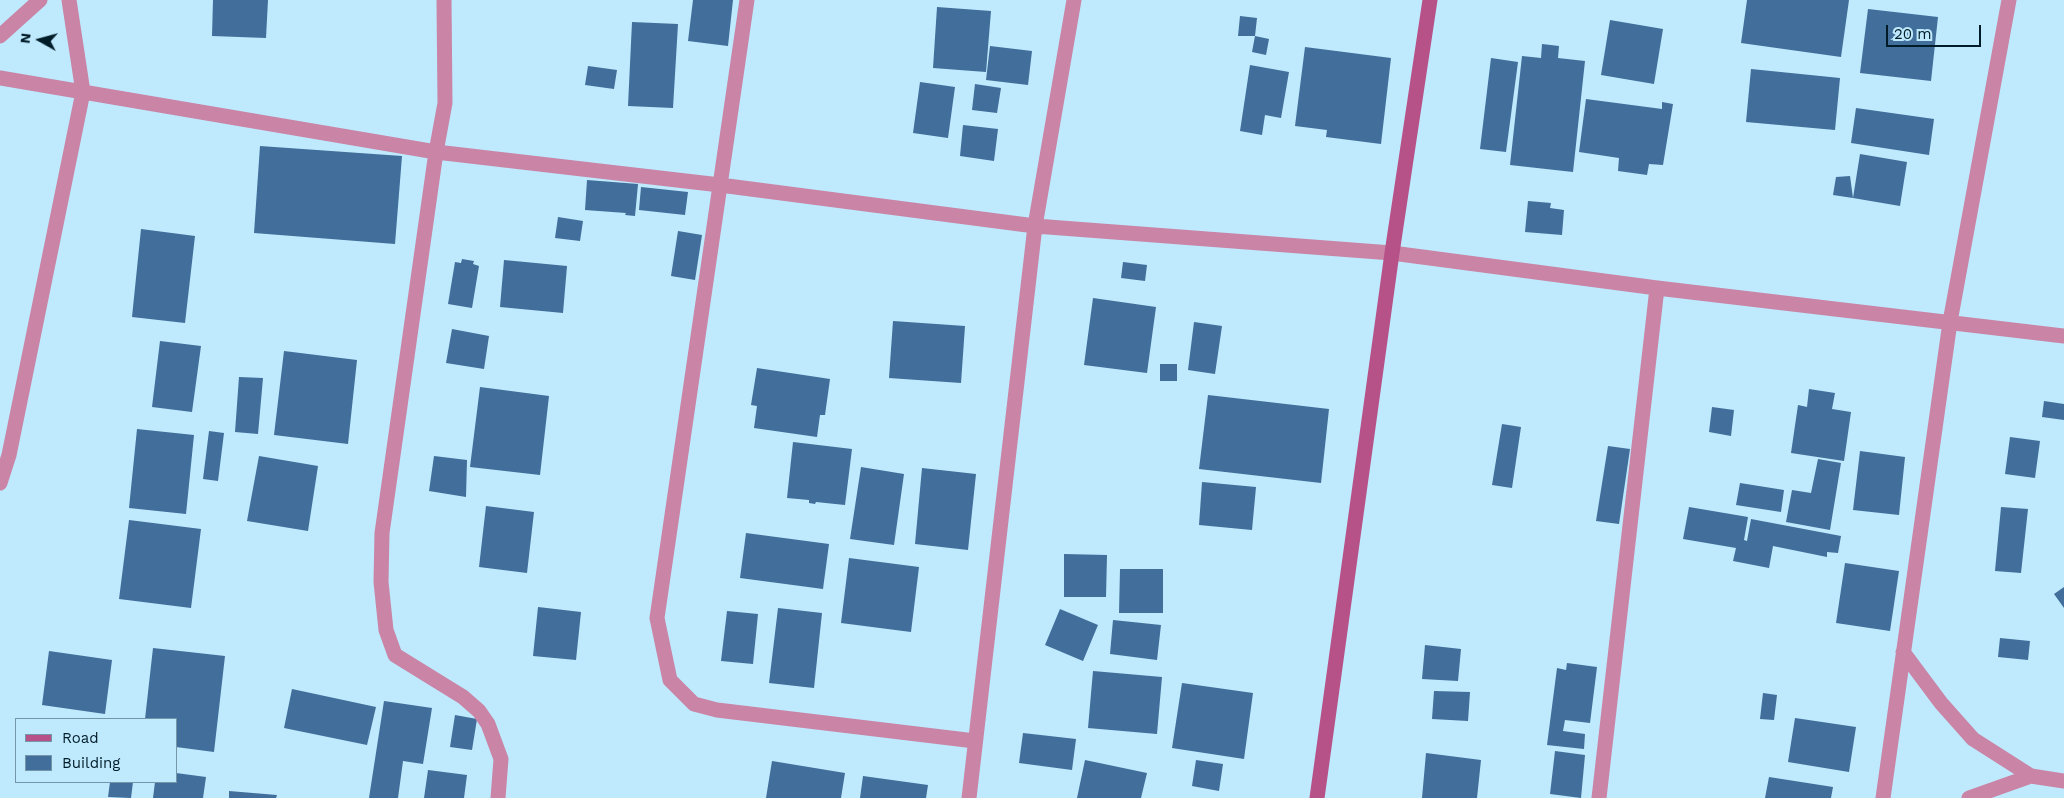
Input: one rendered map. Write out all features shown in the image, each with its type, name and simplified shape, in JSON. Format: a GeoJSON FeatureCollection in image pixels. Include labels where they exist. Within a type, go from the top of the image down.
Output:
{"type":"FeatureCollection","features":[{"type":"Feature","properties":{"kind":"main road"},"geometry":{"type":"LineString","coordinates":[[1317,798],[1392,253],[1430,0]]}},
{"type":"Feature","properties":{"kind":"street"},"geometry":{"type":"LineString","coordinates":[[0,36],[40,0]]}},
{"type":"Feature","properties":{"kind":"street"},"geometry":{"type":"LineString","coordinates":[[0,483],[83,92],[69,0]]}},
{"type":"Feature","properties":{"kind":"street"},"geometry":{"type":"LineString","coordinates":[[444,0],[445,103],[436,152],[382,533],[381,582],[386,630],[395,655],[463,697],[479,711],[488,724],[501,759],[498,798]]}},
{"type":"Feature","properties":{"kind":"street"},"geometry":{"type":"LineString","coordinates":[[747,0],[658,618],[670,680],[694,704],[717,710],[975,742]]}},
{"type":"Feature","properties":{"kind":"street"},"geometry":{"type":"LineString","coordinates":[[969,798],[1035,226],[1074,0]]}},
{"type":"Feature","properties":{"kind":"street"},"geometry":{"type":"LineString","coordinates":[[1883,798],[1950,322],[2009,0]]}},
{"type":"Feature","properties":{"kind":"street"},"geometry":{"type":"LineString","coordinates":[[0,78],[436,152],[1035,226],[1392,253],[1657,288],[2064,336]]}},
{"type":"Feature","properties":{"kind":"street"},"geometry":{"type":"LineString","coordinates":[[1599,798],[1657,288]]}},
{"type":"Feature","properties":{"kind":"street"},"geometry":{"type":"LineString","coordinates":[[1903,652],[1940,702],[1974,739],[2031,776],[2064,781]]}},
{"type":"Feature","properties":{"kind":"street"},"geometry":{"type":"LineString","coordinates":[[1969,798],[2031,776]]}},
{"type":"Feature","properties":{"kind":"building"},"geometry":{"type":"Polygon","coordinates":[[[213,0],[268,0],[266,38],[212,36],[213,0]]]}},
{"type":"Feature","properties":{"kind":"building"},"geometry":{"type":"Polygon","coordinates":[[[693,0],[733,0],[728,46],[688,41],[693,0]]]}},
{"type":"Feature","properties":{"kind":"building"},"geometry":{"type":"Polygon","coordinates":[[[1747,0],[1849,0],[1841,57],[1741,43],[1747,0]]]}},
{"type":"Feature","properties":{"kind":"building"},"geometry":{"type":"Polygon","coordinates":[[[937,7],[991,11],[986,72],[933,68],[937,7]]]}},
{"type":"Feature","properties":{"kind":"building"},"geometry":{"type":"Polygon","coordinates":[[[1868,9],[1938,17],[1931,81],[1860,73],[1868,9]]]}},
{"type":"Feature","properties":{"kind":"building"},"geometry":{"type":"Polygon","coordinates":[[[1240,16],[1257,18],[1255,36],[1238,36],[1240,16]]]}},
{"type":"Feature","properties":{"kind":"building"},"geometry":{"type":"Polygon","coordinates":[[[1610,20],[1663,29],[1654,84],[1601,75],[1610,20]]]}},
{"type":"Feature","properties":{"kind":"building"},"geometry":{"type":"Polygon","coordinates":[[[632,22],[678,24],[673,108],[628,106],[632,22]]]}},
{"type":"Feature","properties":{"kind":"building"},"geometry":{"type":"Polygon","coordinates":[[[1255,36],[1269,39],[1266,55],[1252,52],[1255,36]]]}},
{"type":"Feature","properties":{"kind":"building"},"geometry":{"type":"Polygon","coordinates":[[[1542,44],[1559,46],[1558,58],[1585,61],[1573,172],[1510,165],[1522,56],[1541,58],[1542,44]]]}},
{"type":"Feature","properties":{"kind":"building"},"geometry":{"type":"Polygon","coordinates":[[[990,46],[1032,51],[1028,85],[986,80],[990,46]]]}},
{"type":"Feature","properties":{"kind":"building"},"geometry":{"type":"Polygon","coordinates":[[[1305,47],[1391,58],[1381,144],[1326,137],[1327,130],[1295,126],[1305,47]]]}},
{"type":"Feature","properties":{"kind":"building"},"geometry":{"type":"Polygon","coordinates":[[[1491,58],[1518,62],[1506,152],[1480,149],[1491,58]]]}},
{"type":"Feature","properties":{"kind":"building"},"geometry":{"type":"Polygon","coordinates":[[[1250,65],[1289,72],[1281,118],[1265,115],[1262,135],[1240,131],[1250,65]]]}},
{"type":"Feature","properties":{"kind":"building"},"geometry":{"type":"Polygon","coordinates":[[[588,66],[617,70],[614,89],[585,85],[588,66]]]}},
{"type":"Feature","properties":{"kind":"building"},"geometry":{"type":"Polygon","coordinates":[[[1751,69],[1840,78],[1835,130],[1746,122],[1751,69]]]}},
{"type":"Feature","properties":{"kind":"building"},"geometry":{"type":"Polygon","coordinates":[[[920,82],[955,87],[948,138],[913,133],[920,82]]]}},
{"type":"Feature","properties":{"kind":"building"},"geometry":{"type":"Polygon","coordinates":[[[975,84],[1001,88],[997,113],[972,110],[975,84]]]}},
{"type":"Feature","properties":{"kind":"building"},"geometry":{"type":"Polygon","coordinates":[[[1586,99],[1662,109],[1662,102],[1673,104],[1663,165],[1649,164],[1647,175],[1618,171],[1619,158],[1579,152],[1586,99]]]}},
{"type":"Feature","properties":{"kind":"building"},"geometry":{"type":"Polygon","coordinates":[[[1856,108],[1934,119],[1929,155],[1851,143],[1856,108]]]}},
{"type":"Feature","properties":{"kind":"building"},"geometry":{"type":"Polygon","coordinates":[[[963,125],[998,129],[994,161],[960,156],[963,125]]]}},
{"type":"Feature","properties":{"kind":"building"},"geometry":{"type":"Polygon","coordinates":[[[260,146],[402,156],[395,244],[254,233],[260,146]]]}},
{"type":"Feature","properties":{"kind":"building"},"geometry":{"type":"Polygon","coordinates":[[[1860,154],[1907,162],[1900,206],[1853,198],[1860,154]]]}},
{"type":"Feature","properties":{"kind":"building"},"geometry":{"type":"Polygon","coordinates":[[[1850,176],[1853,198],[1833,195],[1836,177],[1850,176]]]}},
{"type":"Feature","properties":{"kind":"building"},"geometry":{"type":"Polygon","coordinates":[[[587,180],[638,184],[635,216],[625,215],[626,213],[585,210],[587,180]]]}},
{"type":"Feature","properties":{"kind":"building"},"geometry":{"type":"Polygon","coordinates":[[[641,187],[688,192],[685,215],[639,210],[641,187]]]}},
{"type":"Feature","properties":{"kind":"building"},"geometry":{"type":"Polygon","coordinates":[[[1528,201],[1551,203],[1550,208],[1564,210],[1562,235],[1525,232],[1528,201]]]}},
{"type":"Feature","properties":{"kind":"building"},"geometry":{"type":"Polygon","coordinates":[[[558,217],[583,221],[580,241],[555,238],[558,217]]]}},
{"type":"Feature","properties":{"kind":"building"},"geometry":{"type":"Polygon","coordinates":[[[141,229],[195,236],[185,323],[132,317],[141,229]]]}},
{"type":"Feature","properties":{"kind":"building"},"geometry":{"type":"Polygon","coordinates":[[[678,231],[702,235],[695,280],[671,276],[678,231]]]}},
{"type":"Feature","properties":{"kind":"building"},"geometry":{"type":"Polygon","coordinates":[[[462,259],[474,261],[473,264],[479,266],[472,308],[448,304],[455,262],[461,263],[462,259]]]}},
{"type":"Feature","properties":{"kind":"building"},"geometry":{"type":"Polygon","coordinates":[[[504,260],[567,266],[563,313],[500,307],[504,260]]]}},
{"type":"Feature","properties":{"kind":"building"},"geometry":{"type":"Polygon","coordinates":[[[1123,262],[1147,265],[1145,281],[1121,278],[1123,262]]]}},
{"type":"Feature","properties":{"kind":"building"},"geometry":{"type":"Polygon","coordinates":[[[1093,298],[1156,307],[1147,373],[1084,365],[1093,298]]]}},
{"type":"Feature","properties":{"kind":"building"},"geometry":{"type":"Polygon","coordinates":[[[893,321],[965,326],[961,383],[889,378],[893,321]]]}},
{"type":"Feature","properties":{"kind":"building"},"geometry":{"type":"Polygon","coordinates":[[[1194,322],[1222,326],[1215,374],[1188,370],[1194,322]]]}},
{"type":"Feature","properties":{"kind":"building"},"geometry":{"type":"Polygon","coordinates":[[[452,329],[489,336],[484,369],[446,363],[452,329]]]}},
{"type":"Feature","properties":{"kind":"building"},"geometry":{"type":"Polygon","coordinates":[[[160,341],[201,346],[192,412],[152,407],[160,341]]]}},
{"type":"Feature","properties":{"kind":"building"},"geometry":{"type":"Polygon","coordinates":[[[284,351],[357,360],[348,444],[274,435],[284,351]]]}},
{"type":"Feature","properties":{"kind":"building"},"geometry":{"type":"Polygon","coordinates":[[[1160,364],[1177,364],[1177,381],[1160,381],[1160,364]]]}},
{"type":"Feature","properties":{"kind":"building"},"geometry":{"type":"Polygon","coordinates":[[[757,368],[830,379],[825,415],[820,415],[817,437],[754,428],[757,406],[751,405],[757,368]]]}},
{"type":"Feature","properties":{"kind":"building"},"geometry":{"type":"Polygon","coordinates":[[[239,377],[263,378],[258,434],[235,432],[239,377]]]}},
{"type":"Feature","properties":{"kind":"building"},"geometry":{"type":"Polygon","coordinates":[[[480,387],[549,396],[540,475],[470,467],[480,387]]]}},
{"type":"Feature","properties":{"kind":"building"},"geometry":{"type":"Polygon","coordinates":[[[1809,389],[1835,393],[1832,409],[1851,412],[1844,461],[1791,453],[1798,405],[1807,407],[1809,389]]]}},
{"type":"Feature","properties":{"kind":"building"},"geometry":{"type":"Polygon","coordinates":[[[1208,395],[1329,409],[1321,483],[1199,469],[1208,395]]]}},
{"type":"Feature","properties":{"kind":"building"},"geometry":{"type":"Polygon","coordinates":[[[2044,401],[2064,404],[2064,420],[2042,417],[2044,401]]]}},
{"type":"Feature","properties":{"kind":"building"},"geometry":{"type":"Polygon","coordinates":[[[1712,407],[1734,410],[1731,436],[1709,432],[1712,407]]]}},
{"type":"Feature","properties":{"kind":"building"},"geometry":{"type":"Polygon","coordinates":[[[1502,424],[1521,427],[1512,488],[1492,485],[1502,424]]]}},
{"type":"Feature","properties":{"kind":"building"},"geometry":{"type":"Polygon","coordinates":[[[137,429],[194,435],[186,514],[129,508],[137,429]]]}},
{"type":"Feature","properties":{"kind":"building"},"geometry":{"type":"Polygon","coordinates":[[[209,431],[224,433],[218,481],[203,479],[209,431]]]}},
{"type":"Feature","properties":{"kind":"building"},"geometry":{"type":"Polygon","coordinates":[[[2010,437],[2040,441],[2035,478],[2005,474],[2010,437]]]}},
{"type":"Feature","properties":{"kind":"building"},"geometry":{"type":"Polygon","coordinates":[[[793,442],[852,449],[845,505],[816,502],[815,504],[809,503],[809,500],[787,498],[793,442]]]}},
{"type":"Feature","properties":{"kind":"building"},"geometry":{"type":"Polygon","coordinates":[[[1608,446],[1630,449],[1619,524],[1596,521],[1608,446]]]}},
{"type":"Feature","properties":{"kind":"building"},"geometry":{"type":"Polygon","coordinates":[[[1860,451],[1905,457],[1899,515],[1853,510],[1860,451]]]}},
{"type":"Feature","properties":{"kind":"building"},"geometry":{"type":"Polygon","coordinates":[[[259,456],[318,466],[308,531],[247,521],[259,456]]]}},
{"type":"Feature","properties":{"kind":"building"},"geometry":{"type":"Polygon","coordinates":[[[434,456],[467,460],[466,497],[429,491],[434,456]]]}},
{"type":"Feature","properties":{"kind":"building"},"geometry":{"type":"Polygon","coordinates":[[[1818,459],[1841,463],[1830,530],[1786,522],[1792,490],[1811,493],[1818,459]]]}},
{"type":"Feature","properties":{"kind":"building"},"geometry":{"type":"Polygon","coordinates":[[[861,467],[904,474],[894,545],[850,539],[861,467]]]}},
{"type":"Feature","properties":{"kind":"building"},"geometry":{"type":"Polygon","coordinates":[[[922,468],[976,474],[968,550],[915,544],[922,468]]]}},
{"type":"Feature","properties":{"kind":"building"},"geometry":{"type":"Polygon","coordinates":[[[1202,482],[1256,487],[1252,530],[1199,525],[1202,482]]]}},
{"type":"Feature","properties":{"kind":"building"},"geometry":{"type":"Polygon","coordinates":[[[1740,483],[1784,490],[1781,512],[1736,505],[1740,483]]]}},
{"type":"Feature","properties":{"kind":"building"},"geometry":{"type":"Polygon","coordinates":[[[486,506],[534,512],[527,573],[479,567],[486,506]]]}},
{"type":"Feature","properties":{"kind":"building"},"geometry":{"type":"Polygon","coordinates":[[[1689,507],[1748,517],[1744,540],[1747,541],[1751,519],[1841,536],[1838,553],[1827,552],[1827,557],[1773,546],[1769,568],[1733,561],[1736,548],[1683,539],[1689,507]]]}},
{"type":"Feature","properties":{"kind":"building"},"geometry":{"type":"Polygon","coordinates":[[[2001,507],[2028,509],[2021,573],[1995,571],[2001,507]]]}},
{"type":"Feature","properties":{"kind":"building"},"geometry":{"type":"Polygon","coordinates":[[[129,520],[201,529],[191,608],[119,599],[129,520]]]}},
{"type":"Feature","properties":{"kind":"building"},"geometry":{"type":"Polygon","coordinates":[[[746,533],[829,544],[823,589],[740,578],[746,533]]]}},
{"type":"Feature","properties":{"kind":"building"},"geometry":{"type":"Polygon","coordinates":[[[1064,554],[1107,555],[1106,597],[1064,597],[1064,554]]]}},
{"type":"Feature","properties":{"kind":"building"},"geometry":{"type":"Polygon","coordinates":[[[849,558],[919,567],[911,632],[841,623],[849,558]]]}},
{"type":"Feature","properties":{"kind":"building"},"geometry":{"type":"Polygon","coordinates":[[[1845,563],[1899,571],[1890,631],[1836,623],[1845,563]]]}},
{"type":"Feature","properties":{"kind":"building"},"geometry":{"type":"Polygon","coordinates":[[[1120,569],[1163,569],[1163,613],[1119,613],[1120,569]]]}},
{"type":"Feature","properties":{"kind":"building"},"geometry":{"type":"Polygon","coordinates":[[[2064,587],[2064,608],[2054,594],[2064,587]]]}},
{"type":"Feature","properties":{"kind":"building"},"geometry":{"type":"Polygon","coordinates":[[[538,607],[581,612],[576,660],[533,656],[538,607]]]}},
{"type":"Feature","properties":{"kind":"building"},"geometry":{"type":"Polygon","coordinates":[[[778,608],[822,613],[814,688],[769,683],[778,608]]]}},
{"type":"Feature","properties":{"kind":"building"},"geometry":{"type":"Polygon","coordinates":[[[1060,609],[1098,625],[1083,661],[1045,645],[1060,609]]]}},
{"type":"Feature","properties":{"kind":"building"},"geometry":{"type":"Polygon","coordinates":[[[727,611],[758,614],[753,664],[721,661],[727,611]]]}},
{"type":"Feature","properties":{"kind":"building"},"geometry":{"type":"Polygon","coordinates":[[[1113,620],[1161,625],[1157,660],[1110,654],[1113,620]]]}},
{"type":"Feature","properties":{"kind":"building"},"geometry":{"type":"Polygon","coordinates":[[[2000,638],[2030,641],[2028,660],[1998,657],[2000,638]]]}},
{"type":"Feature","properties":{"kind":"building"},"geometry":{"type":"Polygon","coordinates":[[[1425,645],[1461,649],[1458,681],[1422,679],[1425,645]]]}},
{"type":"Feature","properties":{"kind":"building"},"geometry":{"type":"Polygon","coordinates":[[[153,648],[225,656],[214,752],[178,747],[178,718],[145,718],[153,648]]]}},
{"type":"Feature","properties":{"kind":"building"},"geometry":{"type":"Polygon","coordinates":[[[49,651],[112,660],[105,714],[42,705],[49,651]]]}},
{"type":"Feature","properties":{"kind":"building"},"geometry":{"type":"Polygon","coordinates":[[[1567,663],[1597,667],[1590,723],[1565,720],[1563,731],[1585,734],[1584,749],[1547,745],[1557,668],[1566,670],[1567,663]]]}},
{"type":"Feature","properties":{"kind":"building"},"geometry":{"type":"Polygon","coordinates":[[[1093,671],[1162,677],[1157,734],[1088,728],[1093,671]]]}},
{"type":"Feature","properties":{"kind":"building"},"geometry":{"type":"Polygon","coordinates":[[[1182,683],[1253,693],[1244,759],[1172,748],[1182,683]]]}},
{"type":"Feature","properties":{"kind":"building"},"geometry":{"type":"Polygon","coordinates":[[[292,689],[376,707],[367,745],[284,728],[292,689]]]}},
{"type":"Feature","properties":{"kind":"building"},"geometry":{"type":"Polygon","coordinates":[[[1434,691],[1470,692],[1468,721],[1432,719],[1434,691]]]}},
{"type":"Feature","properties":{"kind":"building"},"geometry":{"type":"Polygon","coordinates":[[[1763,693],[1777,695],[1774,720],[1760,719],[1763,693]]]}},
{"type":"Feature","properties":{"kind":"building"},"geometry":{"type":"Polygon","coordinates":[[[384,701],[432,708],[423,764],[403,761],[398,798],[369,798],[384,701]]]}},
{"type":"Feature","properties":{"kind":"building"},"geometry":{"type":"Polygon","coordinates":[[[455,715],[477,719],[472,750],[450,747],[455,715]]]}},
{"type":"Feature","properties":{"kind":"building"},"geometry":{"type":"Polygon","coordinates":[[[1795,718],[1856,727],[1849,772],[1788,762],[1795,718]]]}},
{"type":"Feature","properties":{"kind":"building"},"geometry":{"type":"Polygon","coordinates":[[[1023,733],[1076,739],[1072,770],[1019,763],[1023,733]]]}},
{"type":"Feature","properties":{"kind":"building"},"geometry":{"type":"Polygon","coordinates":[[[1555,751],[1585,755],[1581,798],[1550,794],[1555,751]]]}},
{"type":"Feature","properties":{"kind":"building"},"geometry":{"type":"Polygon","coordinates":[[[1426,753],[1481,760],[1477,798],[1422,798],[1426,753]]]}},
{"type":"Feature","properties":{"kind":"building"},"geometry":{"type":"Polygon","coordinates":[[[1085,760],[1147,773],[1141,798],[1077,798],[1085,760]]]}},
{"type":"Feature","properties":{"kind":"building"},"geometry":{"type":"Polygon","coordinates":[[[1196,760],[1223,764],[1219,791],[1192,786],[1196,760]]]}},
{"type":"Feature","properties":{"kind":"building"},"geometry":{"type":"Polygon","coordinates":[[[772,761],[845,773],[841,798],[766,798],[772,761]]]}},
{"type":"Feature","properties":{"kind":"building"},"geometry":{"type":"Polygon","coordinates":[[[428,770],[467,775],[464,798],[424,798],[428,770]]]}},
{"type":"Feature","properties":{"kind":"building"},"geometry":{"type":"Polygon","coordinates":[[[178,773],[206,777],[203,798],[153,798],[155,783],[178,783],[178,773]]]}},
{"type":"Feature","properties":{"kind":"building"},"geometry":{"type":"Polygon","coordinates":[[[863,776],[928,785],[926,798],[860,798],[863,776]]]}},
{"type":"Feature","properties":{"kind":"building"},"geometry":{"type":"Polygon","coordinates":[[[1769,777],[1833,787],[1831,798],[1765,798],[1769,777]]]}},
{"type":"Feature","properties":{"kind":"building"},"geometry":{"type":"Polygon","coordinates":[[[110,783],[133,783],[131,798],[108,797],[110,783]]]}},
{"type":"Feature","properties":{"kind":"building"},"geometry":{"type":"Polygon","coordinates":[[[229,791],[277,795],[276,798],[229,798],[229,791]]]}}]}
